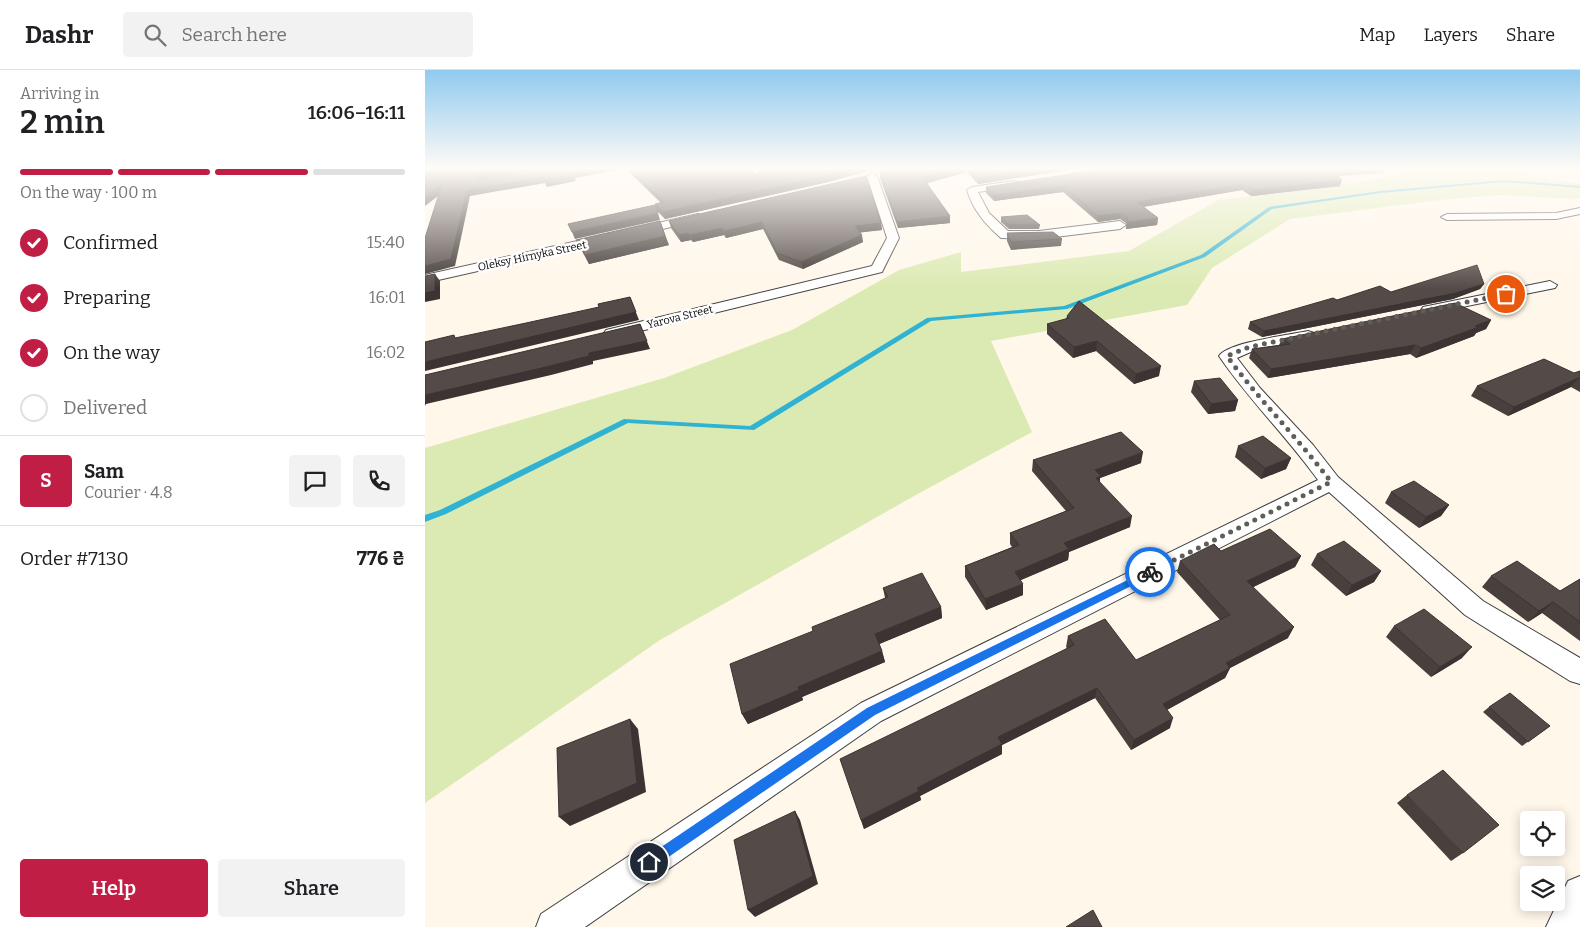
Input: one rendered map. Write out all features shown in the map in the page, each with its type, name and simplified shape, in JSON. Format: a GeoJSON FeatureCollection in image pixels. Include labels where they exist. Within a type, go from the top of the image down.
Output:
{"type":"FeatureCollection","features":[{"type":"Feature","properties":{"kind":"street","name":"Yarova Street"},"geometry":{"type":"LineString","coordinates":[[598,337],[877,270],[893,238],[882,209]]}},
{"type":"Feature","properties":{"kind":"street"},"geometry":{"type":"LineString","coordinates":[[981,209],[988,221],[1005,235],[1048,234],[1120,224]]}},
{"type":"Feature","properties":{"kind":"street"},"geometry":{"type":"LineString","coordinates":[[1447,217],[1556,216],[1580,211]]}},
{"type":"Feature","properties":{"kind":"street","name":"Oleksy Hirnyka Street"},"geometry":{"type":"LineString","coordinates":[[425,279],[714,214]]}},
{"type":"Feature","properties":{"kind":"street"},"geometry":{"type":"LineString","coordinates":[[1409,314],[1550,285]]}},
{"type":"Feature","properties":{"kind":"street"},"geometry":{"type":"LineString","coordinates":[[1323,332],[1249,347],[1227,356],[1253,392],[1307,449],[1331,482],[1474,608],[1580,672]]}},
{"type":"Feature","properties":{"kind":"street"},"geometry":{"type":"LineString","coordinates":[[554,927],[871,712],[1331,482]]}},
{"type":"Feature","properties":{"kind":"street"},"geometry":{"type":"LineString","coordinates":[[1563,927],[1580,893]]}},
{"type":"Feature","properties":{"kind":"green space"},"geometry":{"type":"Polygon","coordinates":[[[1202,209],[1369,209],[1290,219],[1212,268],[1187,305],[991,341],[1032,432],[914,496],[660,640],[425,803],[425,448],[664,378],[792,330],[899,270],[961,252],[961,272],[1129,251],[1202,209]]]}},
{"type":"Feature","properties":{"kind":"building"},"geometry":{"type":"Polygon","coordinates":[[[434,209],[463,209],[451,259],[425,266],[425,238],[434,209]]]}},
{"type":"Feature","properties":{"kind":"building"},"geometry":{"type":"Polygon","coordinates":[[[637,209],[656,209],[658,213],[572,232],[568,224],[637,209]]]}},
{"type":"Feature","properties":{"kind":"building"},"geometry":{"type":"Polygon","coordinates":[[[660,209],[677,209],[663,212],[660,209]]]}},
{"type":"Feature","properties":{"kind":"building"},"geometry":{"type":"Polygon","coordinates":[[[722,209],[877,209],[881,223],[855,226],[862,235],[801,262],[777,253],[762,222],[724,231],[722,228],[690,235],[688,233],[679,235],[669,221],[722,209]]]}},
{"type":"Feature","properties":{"kind":"building"},"geometry":{"type":"Polygon","coordinates":[[[893,209],[945,209],[950,216],[897,222],[893,209]]]}},
{"type":"Feature","properties":{"kind":"building"},"geometry":{"type":"Polygon","coordinates":[[[1090,209],[1146,209],[1158,218],[1127,222],[1128,218],[1121,213],[1098,216],[1090,209]]]}},
{"type":"Feature","properties":{"kind":"building"},"geometry":{"type":"Polygon","coordinates":[[[1027,215],[1040,225],[1009,225],[1001,217],[1027,215]]]}},
{"type":"Feature","properties":{"kind":"building"},"geometry":{"type":"Polygon","coordinates":[[[660,221],[665,236],[585,255],[576,240],[660,221]]]}},
{"type":"Feature","properties":{"kind":"building"},"geometry":{"type":"Polygon","coordinates":[[[1053,232],[1062,239],[1011,242],[1007,233],[1053,232]]]}},
{"type":"Feature","properties":{"kind":"building"},"geometry":{"type":"Polygon","coordinates":[[[1477,265],[1484,284],[1456,293],[1264,331],[1250,322],[1333,298],[1337,300],[1380,286],[1391,292],[1477,265]]]}},
{"type":"Feature","properties":{"kind":"building"},"geometry":{"type":"Polygon","coordinates":[[[435,274],[435,291],[425,293],[425,276],[435,274]]]}},
{"type":"Feature","properties":{"kind":"building"},"geometry":{"type":"Polygon","coordinates":[[[630,297],[636,312],[425,362],[425,342],[454,335],[455,338],[599,307],[598,304],[630,297]]]}},
{"type":"Feature","properties":{"kind":"building"},"geometry":{"type":"Polygon","coordinates":[[[1079,301],[1161,366],[1136,374],[1097,341],[1074,347],[1047,324],[1069,318],[1067,316],[1079,301]]]}},
{"type":"Feature","properties":{"kind":"building"},"geometry":{"type":"Polygon","coordinates":[[[1455,303],[1491,320],[1475,326],[1479,327],[1421,348],[1415,345],[1271,369],[1252,349],[1290,344],[1282,339],[1455,303]]]}},
{"type":"Feature","properties":{"kind":"building"},"geometry":{"type":"Polygon","coordinates":[[[640,324],[647,341],[589,353],[589,356],[425,395],[425,375],[640,324]]]}},
{"type":"Feature","properties":{"kind":"building"},"geometry":{"type":"Polygon","coordinates":[[[1544,359],[1574,373],[1580,371],[1580,379],[1578,378],[1514,407],[1477,386],[1544,359]]]}},
{"type":"Feature","properties":{"kind":"building"},"geometry":{"type":"Polygon","coordinates":[[[1220,378],[1238,400],[1211,404],[1194,381],[1220,378]]]}},
{"type":"Feature","properties":{"kind":"building"},"geometry":{"type":"Polygon","coordinates":[[[1121,432],[1143,452],[1095,470],[1101,476],[1096,478],[1132,516],[1064,543],[1069,549],[1015,572],[1023,584],[985,599],[965,566],[1019,545],[1010,533],[1074,508],[1033,460],[1121,432]]]}},
{"type":"Feature","properties":{"kind":"building"},"geometry":{"type":"Polygon","coordinates":[[[1263,436],[1291,458],[1265,468],[1238,446],[1263,436]]]}},
{"type":"Feature","properties":{"kind":"building"},"geometry":{"type":"Polygon","coordinates":[[[1414,481],[1449,505],[1426,517],[1391,492],[1414,481]]]}},
{"type":"Feature","properties":{"kind":"building"},"geometry":{"type":"Polygon","coordinates":[[[1270,529],[1301,556],[1247,581],[1294,627],[1226,663],[1230,668],[1163,704],[1173,718],[1134,740],[1097,688],[998,737],[1002,744],[917,788],[919,791],[861,820],[840,759],[1074,645],[1068,636],[1105,619],[1136,660],[1230,615],[1180,561],[1214,544],[1221,551],[1270,529]]]}},
{"type":"Feature","properties":{"kind":"building"},"geometry":{"type":"Polygon","coordinates":[[[1344,541],[1381,571],[1352,585],[1317,554],[1344,541]]]}},
{"type":"Feature","properties":{"kind":"building"},"geometry":{"type":"Polygon","coordinates":[[[1517,561],[1560,591],[1580,579],[1580,622],[1553,602],[1539,611],[1491,576],[1517,561]]]}},
{"type":"Feature","properties":{"kind":"building"},"geometry":{"type":"Polygon","coordinates":[[[922,573],[941,607],[875,634],[882,651],[798,687],[799,690],[742,714],[730,664],[813,631],[812,627],[888,597],[883,588],[922,573]]]}},
{"type":"Feature","properties":{"kind":"building"},"geometry":{"type":"Polygon","coordinates":[[[1424,609],[1472,647],[1440,667],[1394,626],[1424,609]]]}},
{"type":"Feature","properties":{"kind":"building"},"geometry":{"type":"Polygon","coordinates":[[[1510,693],[1550,726],[1528,742],[1489,707],[1510,693]]]}},
{"type":"Feature","properties":{"kind":"building"},"geometry":{"type":"Polygon","coordinates":[[[630,719],[637,783],[559,817],[557,748],[630,719]]]}},
{"type":"Feature","properties":{"kind":"building"},"geometry":{"type":"Polygon","coordinates":[[[1443,770],[1499,825],[1463,853],[1407,795],[1443,770]]]}},
{"type":"Feature","properties":{"kind":"building"},"geometry":{"type":"Polygon","coordinates":[[[795,811],[813,876],[748,910],[734,840],[795,811]]]}},
{"type":"Feature","properties":{"kind":"building"},"geometry":{"type":"Polygon","coordinates":[[[1093,910],[1102,927],[1066,927],[1093,910]]]}},
{"type":"Feature","properties":{"kind":"waterway"},"geometry":{"type":"LineString","coordinates":[[425,519],[443,512],[627,421],[751,428],[929,319],[1065,308],[1203,256],[1270,209]]}},
{"type":"Feature","properties":{"kind":"way so far"},"geometry":{"type":"LineString","coordinates":[[1150,572],[1331,482],[1307,449],[1253,392],[1227,356],[1249,347],[1506,294]]}},
{"type":"Feature","properties":{"kind":"route"},"geometry":{"type":"LineString","coordinates":[[649,862],[871,712],[1150,572]]}}]}
